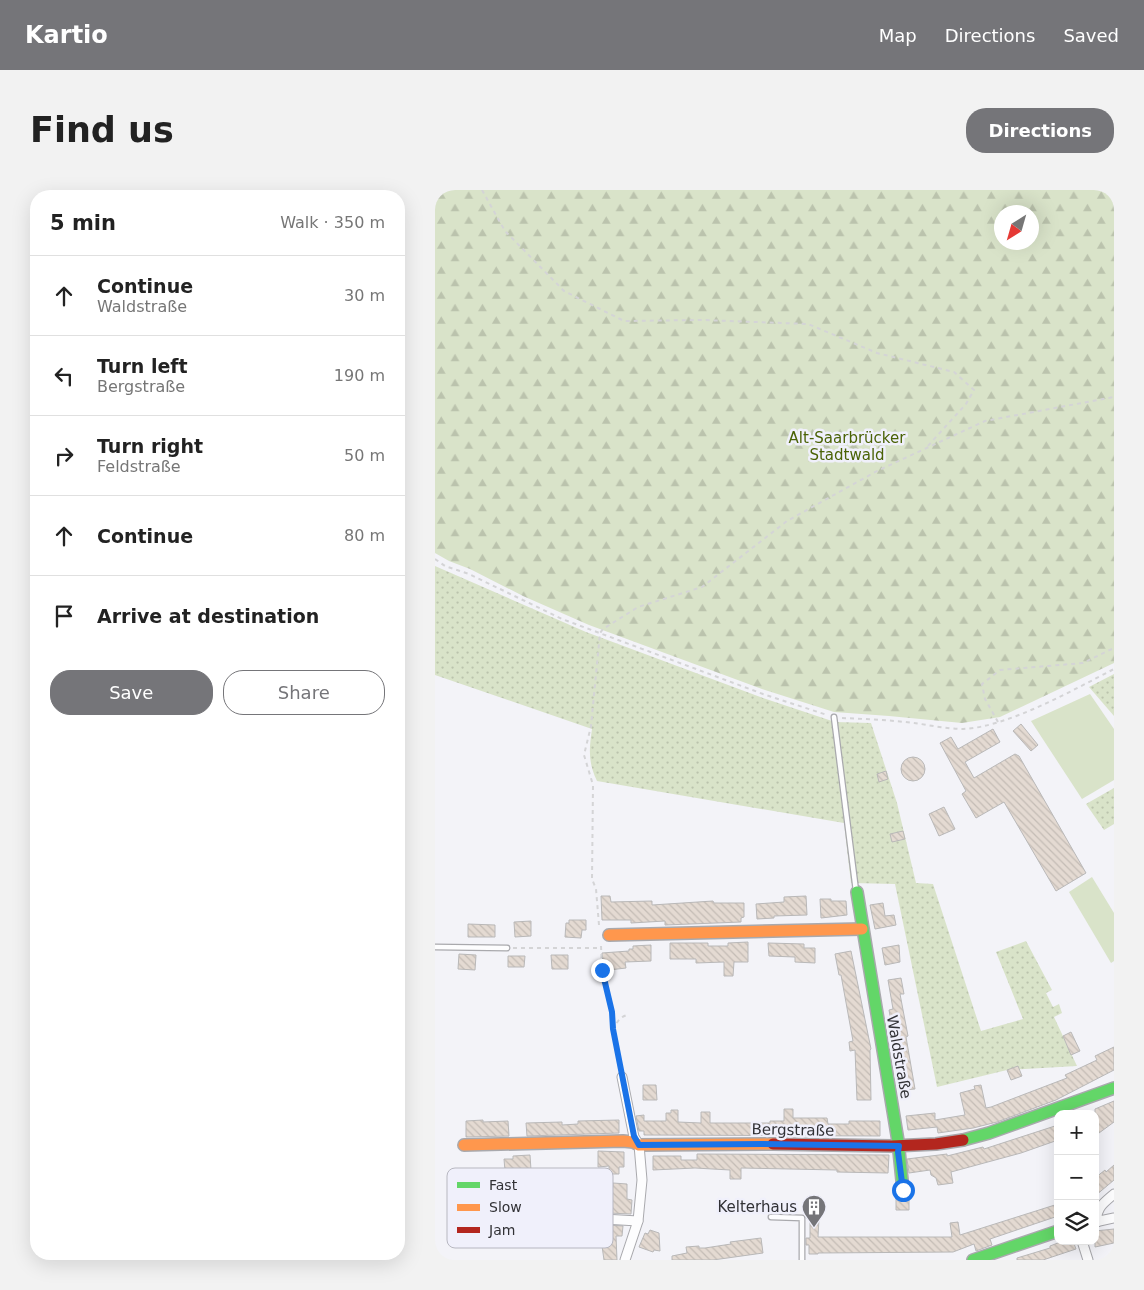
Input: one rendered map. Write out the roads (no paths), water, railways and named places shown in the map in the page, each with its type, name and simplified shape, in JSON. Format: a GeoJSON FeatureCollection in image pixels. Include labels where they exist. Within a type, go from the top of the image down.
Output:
{"type":"FeatureCollection","features":[{"type":"Feature","properties":{"kind":"street","name":"Waldstraße"},"geometry":{"type":"LineString","coordinates":[[857,892],[899,1146],[898,1152],[903,1190]]}},
{"type":"Feature","properties":{"kind":"street"},"geometry":{"type":"LineString","coordinates":[[609,935],[862,929]]}},
{"type":"Feature","properties":{"kind":"street"},"geometry":{"type":"LineString","coordinates":[[622,1077],[634,1136],[639,1145],[641,1180],[638,1221],[625,1260]]}},
{"type":"Feature","properties":{"kind":"street","name":"Bergstraße"},"geometry":{"type":"LineString","coordinates":[[464,1145],[623,1141],[639,1145],[899,1146],[936,1144],[959,1141],[998,1130],[1114,1088]]}},
{"type":"Feature","properties":{"kind":"street"},"geometry":{"type":"LineString","coordinates":[[1099,1208],[1114,1194]]}},
{"type":"Feature","properties":{"kind":"street"},"geometry":{"type":"LineString","coordinates":[[1099,1221],[1114,1218]]}},
{"type":"Feature","properties":{"kind":"street"},"geometry":{"type":"LineString","coordinates":[[613,1220],[638,1221]]}},
{"type":"Feature","properties":{"kind":"street"},"geometry":{"type":"LineString","coordinates":[[973,1260],[1054,1232]]}},
{"type":"Feature","properties":{"kind":"street"},"geometry":{"type":"LineString","coordinates":[[1083,1245],[1089,1260]]}},
{"type":"Feature","properties":{"kind":"lane"},"geometry":{"type":"LineString","coordinates":[[835,717],[857,892]]}},
{"type":"Feature","properties":{"kind":"lane"},"geometry":{"type":"LineString","coordinates":[[435,947],[507,948]]}},
{"type":"Feature","properties":{"kind":"lane"},"geometry":{"type":"LineString","coordinates":[[771,1217],[802,1218],[802,1260]]}},
{"type":"Feature","properties":{"kind":"place","name":"Kelterhaus"},"geometry":{"type":"Point","coordinates":[814,1228]}},
{"type":"Feature","properties":{"kind":"park label","name":"Alt-Saarbrücker Stadtwald"},"geometry":{"type":"Point","coordinates":[847,446]}}]}
